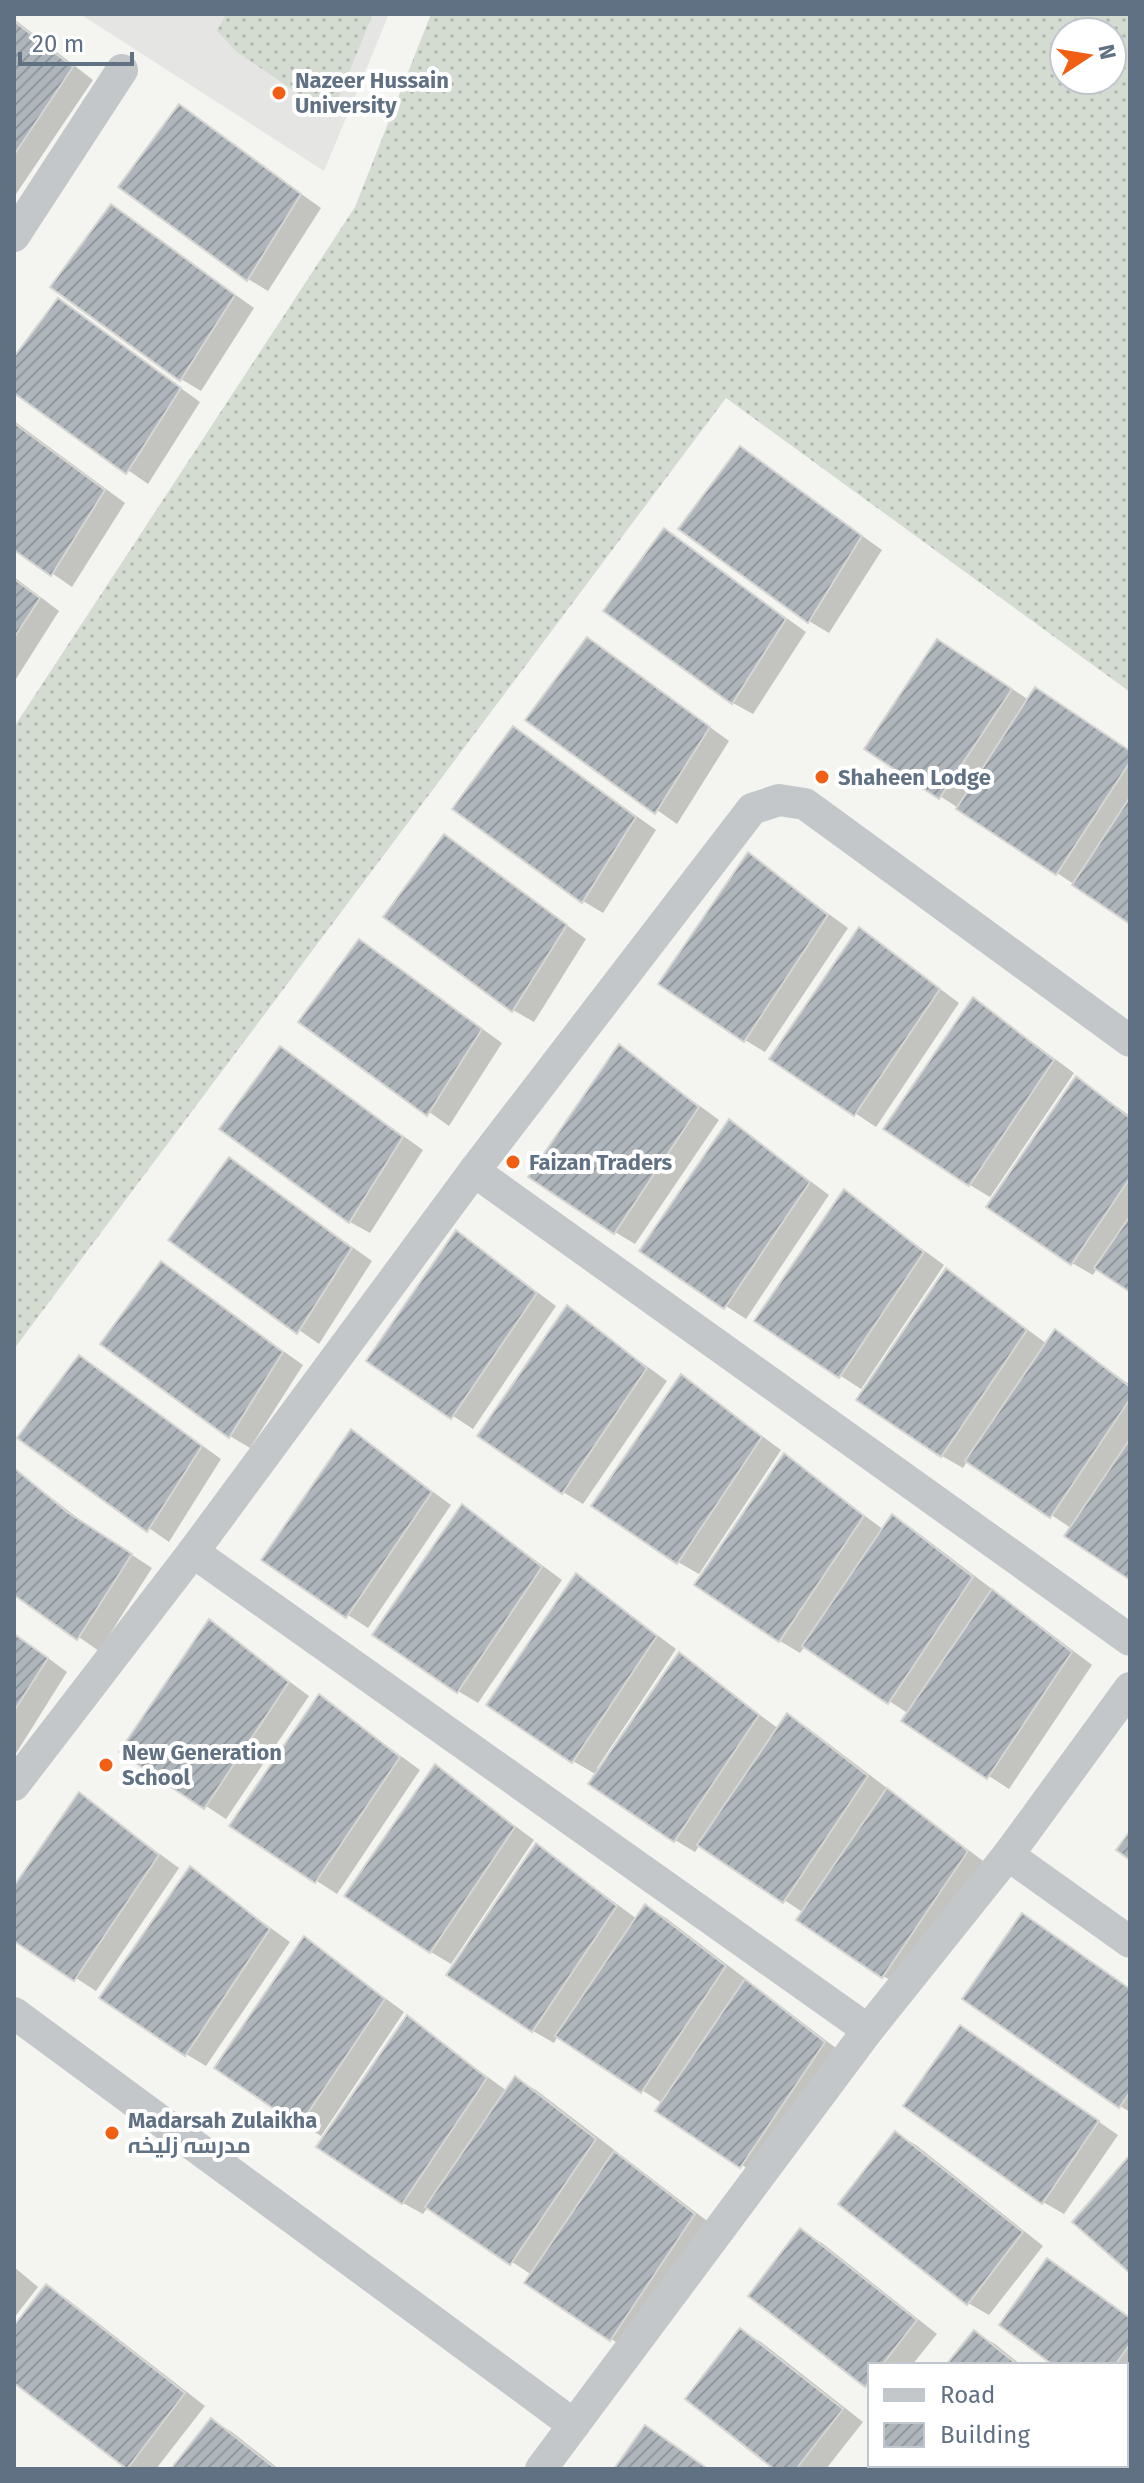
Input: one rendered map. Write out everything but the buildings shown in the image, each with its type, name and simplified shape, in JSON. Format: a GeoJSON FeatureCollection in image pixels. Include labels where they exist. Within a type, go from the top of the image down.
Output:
{"type":"FeatureCollection","features":[{"type":"Feature","properties":{"kind":"street"},"geometry":{"type":"LineString","coordinates":[[14,236],[122,70]]}},
{"type":"Feature","properties":{"kind":"street"},"geometry":{"type":"LineString","coordinates":[[14,1785],[193,1552],[474,1171],[752,809],[779,800],[805,804],[1130,1041]]}},
{"type":"Feature","properties":{"kind":"street"},"geometry":{"type":"LineString","coordinates":[[474,1171],[1130,1640]]}},
{"type":"Feature","properties":{"kind":"street"},"geometry":{"type":"LineString","coordinates":[[193,1552],[868,2030]]}},
{"type":"Feature","properties":{"kind":"street"},"geometry":{"type":"LineString","coordinates":[[541,2469],[868,2030],[1008,1855],[1130,1688]]}},
{"type":"Feature","properties":{"kind":"street"},"geometry":{"type":"LineString","coordinates":[[1008,1855],[1130,1942]]}},
{"type":"Feature","properties":{"kind":"street"},"geometry":{"type":"LineString","coordinates":[[14,2013],[574,2425]]}},
{"type":"Feature","properties":{"kind":"shaded area","name":"Nazeer Hussain University"},"geometry":{"type":"Polygon","coordinates":[[[80,14],[389,14],[324,171],[80,14]]]}},
{"type":"Feature","properties":{"kind":"shaded area"},"geometry":{"type":"Polygon","coordinates":[[[226,14],[373,14],[331,116],[237,52],[217,31],[226,14]]]}},
{"type":"Feature","properties":{"kind":"shaded area"},"geometry":{"type":"Polygon","coordinates":[[[431,14],[1130,14],[1130,692],[726,398],[14,1349],[14,727],[355,207],[431,14]]]}},
{"type":"Feature","properties":{"kind":"place","name":"Nazeer Hussain University"},"geometry":{"type":"Point","coordinates":[279,93]}},
{"type":"Feature","properties":{"kind":"place","name":"Shaheen Lodge"},"geometry":{"type":"Point","coordinates":[822,777]}},
{"type":"Feature","properties":{"kind":"place","name":"Faizan Traders"},"geometry":{"type":"Point","coordinates":[513,1162]}},
{"type":"Feature","properties":{"kind":"place","name":"New Generation School"},"geometry":{"type":"Point","coordinates":[106,1765]}},
{"type":"Feature","properties":{"kind":"place","name":"Madarsah Zulaikha مدرسہ زلیخہ"},"geometry":{"type":"Point","coordinates":[112,2133]}}]}
